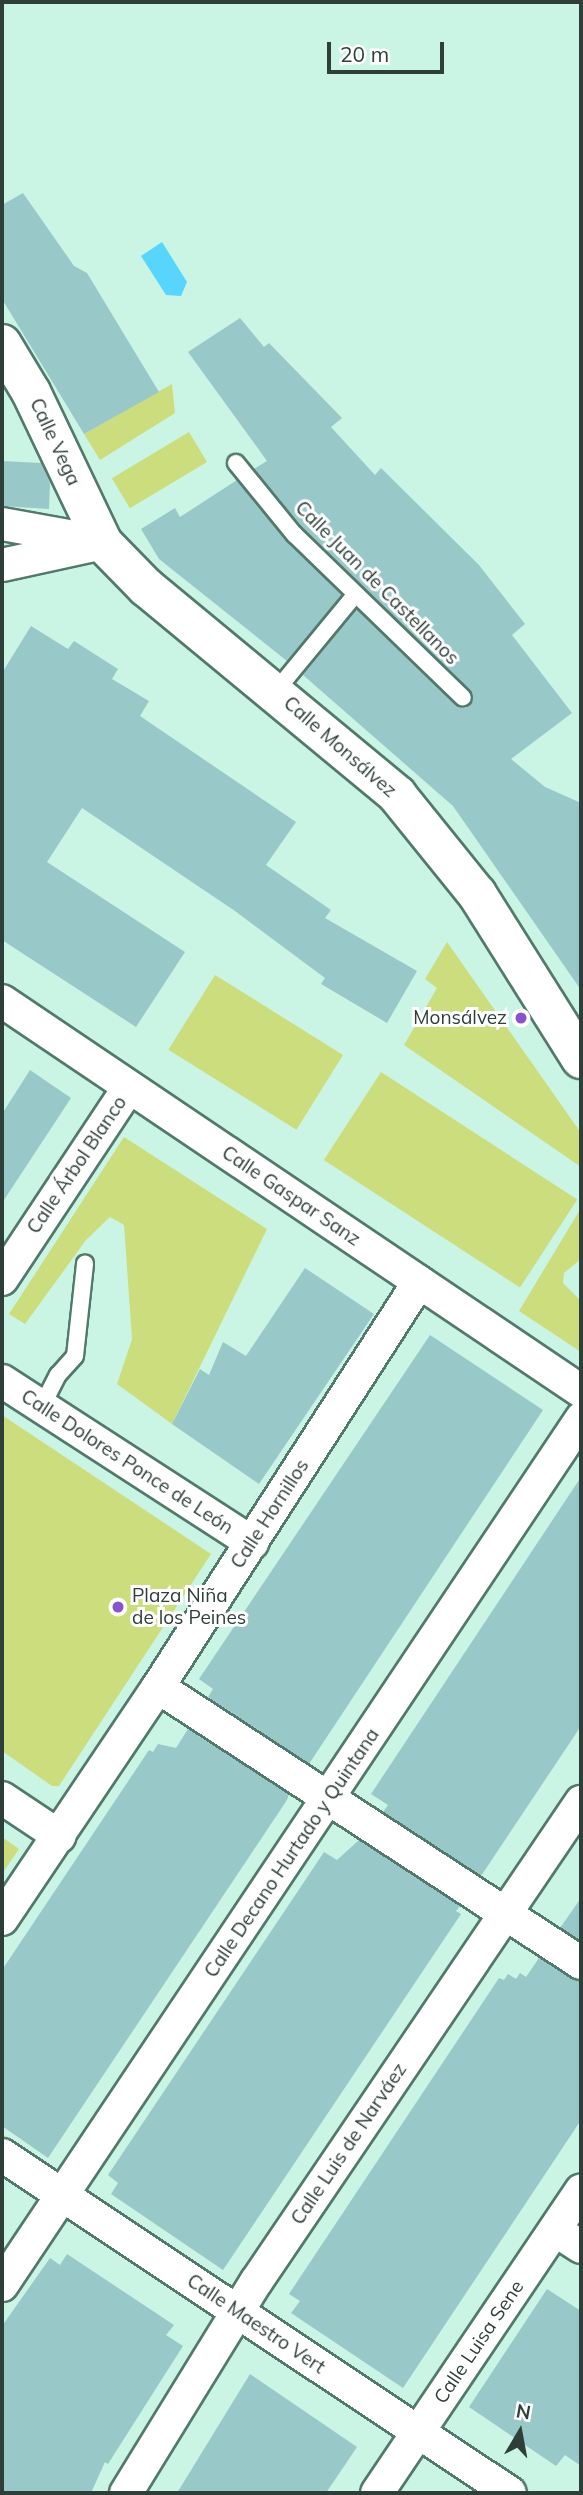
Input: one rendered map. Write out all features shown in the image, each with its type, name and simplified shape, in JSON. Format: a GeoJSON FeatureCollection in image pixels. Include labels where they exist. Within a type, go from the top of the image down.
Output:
{"type":"FeatureCollection","features":[{"type":"Feature","properties":{"kind":"street","name":"Calle Vega"},"geometry":{"type":"LineString","coordinates":[[2,344],[17,390],[103,543]]}},
{"type":"Feature","properties":{"kind":"street"},"geometry":{"type":"LineString","coordinates":[[2,524],[103,543]]}},
{"type":"Feature","properties":{"kind":"street"},"geometry":{"type":"LineString","coordinates":[[2,565],[103,543]]}},
{"type":"Feature","properties":{"kind":"street","name":"Calle Monsálvez"},"geometry":{"type":"LineString","coordinates":[[103,543],[146,587],[397,795],[477,894],[581,1059]]}},
{"type":"Feature","properties":{"kind":"street","name":"Calle Gaspar Sanz"},"geometry":{"type":"LineString","coordinates":[[2,1001],[581,1391]]}},
{"type":"Feature","properties":{"kind":"street","name":"Calle Árbol Blanco"},"geometry":{"type":"LineString","coordinates":[[2,1279],[129,1087]]}},
{"type":"Feature","properties":{"kind":"street","name":"Calle Hornillos"},"geometry":{"type":"LineString","coordinates":[[2,1919],[158,1687],[419,1282]]}},
{"type":"Feature","properties":{"kind":"street","name":"Calle Dolores Ponce de León"},"geometry":{"type":"LineString","coordinates":[[2,1381],[251,1543]]}},
{"type":"Feature","properties":{"kind":"street","name":"Calle Decano Hurtado y Quintana"},"geometry":{"type":"LineString","coordinates":[[2,2285],[581,1419]]}},
{"type":"Feature","properties":{"kind":"street"},"geometry":{"type":"LineString","coordinates":[[158,1687],[581,1963]]}},
{"type":"Feature","properties":{"kind":"street"},"geometry":{"type":"LineString","coordinates":[[2,1798],[59,1836]]}},
{"type":"Feature","properties":{"kind":"street","name":"Calle Luis de Narváez"},"geometry":{"type":"LineString","coordinates":[[126,2493],[237,2311],[581,1801]]}},
{"type":"Feature","properties":{"kind":"street","name":"Calle Maestro Vert"},"geometry":{"type":"LineString","coordinates":[[2,2155],[510,2493]]}},
{"type":"Feature","properties":{"kind":"street","name":"Calle Luisa Sene"},"geometry":{"type":"LineString","coordinates":[[377,2493],[581,2190]]}},
{"type":"Feature","properties":{"kind":"street"},"geometry":{"type":"LineString","coordinates":[[555,2230],[581,2247]]}},
{"type":"Feature","properties":{"kind":"lane","name":"Calle Juan de Castellanos"},"geometry":{"type":"LineString","coordinates":[[236,463],[294,534],[463,698]]}},
{"type":"Feature","properties":{"kind":"lane"},"geometry":{"type":"LineString","coordinates":[[275,692],[355,595]]}},
{"type":"Feature","properties":{"kind":"lane"},"geometry":{"type":"LineString","coordinates":[[42,1406],[58,1375],[75,1356],[85,1264]]}},
{"type":"Feature","properties":{"kind":"green space"},"geometry":{"type":"Polygon","coordinates":[[[172,384],[175,413],[100,460],[84,434],[172,384]]]}},
{"type":"Feature","properties":{"kind":"green space"},"geometry":{"type":"Polygon","coordinates":[[[189,432],[207,462],[130,508],[112,478],[189,432]]]}},
{"type":"Feature","properties":{"kind":"green space"},"geometry":{"type":"Polygon","coordinates":[[[447,942],[581,1133],[581,1167],[404,1045],[437,988],[425,979],[447,942]]]}},
{"type":"Feature","properties":{"kind":"green space"},"geometry":{"type":"Polygon","coordinates":[[[215,975],[343,1055],[296,1130],[168,1050],[215,975]]]}},
{"type":"Feature","properties":{"kind":"green space"},"geometry":{"type":"Polygon","coordinates":[[[381,1072],[577,1199],[520,1288],[324,1160],[381,1072]]]}},
{"type":"Feature","properties":{"kind":"green space"},"geometry":{"type":"Polygon","coordinates":[[[124,1137],[267,1229],[172,1424],[117,1384],[132,1339],[124,1225],[110,1217],[86,1240],[25,1324],[9,1314],[124,1137]]]}},
{"type":"Feature","properties":{"kind":"green space"},"geometry":{"type":"Polygon","coordinates":[[[581,1208],[581,1259],[564,1273],[563,1283],[581,1301],[581,1352],[519,1311],[581,1208]]]}},
{"type":"Feature","properties":{"kind":"green space"},"geometry":{"type":"Polygon","coordinates":[[[2,1415],[211,1554],[59,1786],[52,1786],[2,1751],[2,1415]]]}},
{"type":"Feature","properties":{"kind":"green space"},"geometry":{"type":"Polygon","coordinates":[[[2,1837],[19,1849],[2,1874],[2,1837]]]}},
{"type":"Feature","properties":{"kind":"water"},"geometry":{"type":"Polygon","coordinates":[[[162,242],[187,282],[181,296],[166,295],[141,256],[162,242]]]}},
{"type":"Feature","properties":{"kind":"building"},"geometry":{"type":"Polygon","coordinates":[[[23,193],[74,266],[87,273],[159,392],[84,434],[2,299],[2,205],[23,193]]]}},
{"type":"Feature","properties":{"kind":"building"},"geometry":{"type":"Polygon","coordinates":[[[240,318],[264,347],[269,343],[342,418],[331,427],[375,475],[381,468],[479,565],[525,624],[512,635],[572,713],[511,759],[545,787],[581,803],[581,990],[453,806],[303,675],[357,609],[456,706],[466,708],[473,700],[470,690],[302,527],[254,469],[267,461],[188,352],[240,318]]]}},
{"type":"Feature","properties":{"kind":"building"},"geometry":{"type":"Polygon","coordinates":[[[2,461],[41,463],[50,483],[49,509],[2,506],[2,461]]]}},
{"type":"Feature","properties":{"kind":"building"},"geometry":{"type":"Polygon","coordinates":[[[237,480],[287,541],[342,595],[287,661],[159,559],[141,529],[175,508],[180,517],[237,480]]]}},
{"type":"Feature","properties":{"kind":"building"},"geometry":{"type":"Polygon","coordinates":[[[31,626],[68,649],[74,641],[118,669],[112,679],[149,701],[140,716],[296,822],[266,865],[331,910],[325,918],[417,971],[387,1023],[321,984],[325,978],[235,911],[82,808],[47,862],[185,952],[136,1027],[2,940],[2,673],[31,626]]]}},
{"type":"Feature","properties":{"kind":"building"},"geometry":{"type":"Polygon","coordinates":[[[30,1070],[71,1098],[2,1203],[2,1114],[30,1070]]]}},
{"type":"Feature","properties":{"kind":"building"},"geometry":{"type":"Polygon","coordinates":[[[305,1268],[374,1314],[259,1484],[172,1424],[200,1369],[209,1375],[223,1342],[246,1356],[305,1268]]]}},
{"type":"Feature","properties":{"kind":"building"},"geometry":{"type":"Polygon","coordinates":[[[430,1335],[543,1410],[309,1764],[208,1697],[213,1689],[199,1679],[430,1335]]]}},
{"type":"Feature","properties":{"kind":"building"},"geometry":{"type":"Polygon","coordinates":[[[581,1477],[581,1726],[481,1876],[383,1812],[388,1805],[371,1794],[581,1477]]]}},
{"type":"Feature","properties":{"kind":"building"},"geometry":{"type":"Polygon","coordinates":[[[188,1729],[289,1794],[48,2158],[2,2126],[2,1970],[149,1750],[153,1752],[158,1744],[176,1748],[188,1729]]]}},
{"type":"Feature","properties":{"kind":"building"},"geometry":{"type":"Polygon","coordinates":[[[359,1840],[460,1906],[456,1911],[461,1914],[223,2270],[111,2194],[118,2183],[108,2175],[324,1852],[337,1860],[359,1840]]]}},
{"type":"Feature","properties":{"kind":"building"},"geometry":{"type":"Polygon","coordinates":[[[581,1898],[581,1941],[560,1928],[581,1898]]]}},
{"type":"Feature","properties":{"kind":"building"},"geometry":{"type":"Polygon","coordinates":[[[539,1958],[581,1981],[581,2120],[403,2388],[291,2313],[300,2301],[289,2294],[499,1978],[504,1980],[508,1974],[516,1979],[520,1973],[526,1977],[539,1958]]]}},
{"type":"Feature","properties":{"kind":"building"},"geometry":{"type":"Polygon","coordinates":[[[67,2254],[174,2325],[166,2335],[183,2346],[108,2464],[105,2462],[91,2493],[2,2493],[2,2326],[50,2258],[60,2265],[67,2254]]]}},
{"type":"Feature","properties":{"kind":"building"},"geometry":{"type":"Polygon","coordinates":[[[547,2289],[581,2311],[581,2466],[565,2455],[556,2466],[469,2407],[547,2289]]]}},
{"type":"Feature","properties":{"kind":"building"},"geometry":{"type":"Polygon","coordinates":[[[250,2374],[357,2447],[326,2493],[177,2493],[250,2374]]]}},
{"type":"Feature","properties":{"kind":"place","name":"Monsálvez"},"geometry":{"type":"Point","coordinates":[521,1018]}},
{"type":"Feature","properties":{"kind":"place","name":"Plaza Niña de los Peines"},"geometry":{"type":"Point","coordinates":[118,1607]}}]}
